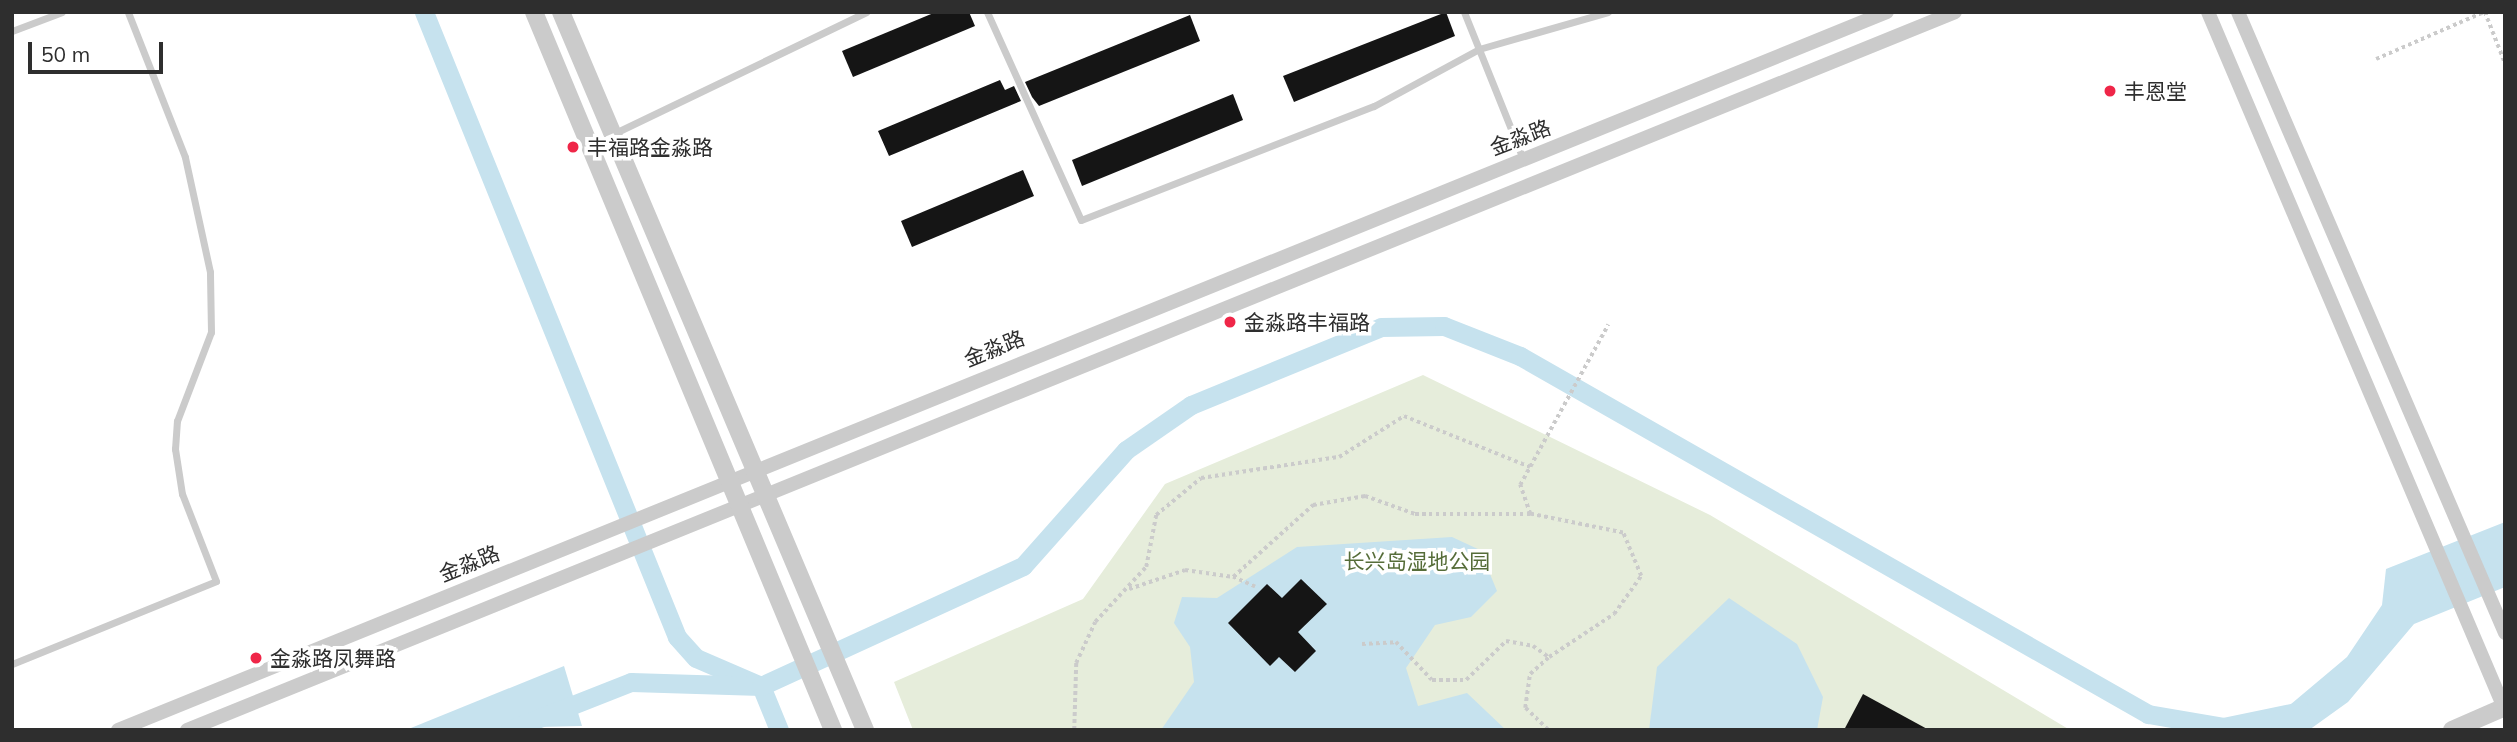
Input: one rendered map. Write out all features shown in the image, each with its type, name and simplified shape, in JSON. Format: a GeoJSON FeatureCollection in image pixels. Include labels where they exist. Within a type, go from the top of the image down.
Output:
{"type":"FeatureCollection","features":[{"type":"Feature","properties":{"kind":"street"},"geometry":{"type":"LineString","coordinates":[[534,12],[833,730]]}},
{"type":"Feature","properties":{"kind":"street"},"geometry":{"type":"LineString","coordinates":[[561,12],[615,133],[865,730]]}},
{"type":"Feature","properties":{"kind":"street","name":"金淼路"},"geometry":{"type":"LineString","coordinates":[[118,730],[755,468],[1887,12]]}},
{"type":"Feature","properties":{"kind":"street"},"geometry":{"type":"LineString","coordinates":[[187,730],[742,509],[1955,12]]}},
{"type":"Feature","properties":{"kind":"street"},"geometry":{"type":"LineString","coordinates":[[2208,12],[2504,708],[2452,730]]}},
{"type":"Feature","properties":{"kind":"street"},"geometry":{"type":"LineString","coordinates":[[2238,12],[2505,633]]}},
{"type":"Feature","properties":{"kind":"lane"},"geometry":{"type":"LineString","coordinates":[[12,31],[62,12]]}},
{"type":"Feature","properties":{"kind":"lane"},"geometry":{"type":"LineString","coordinates":[[12,664],[216,582],[182,494],[175,449],[177,421],[211,332],[210,272],[185,157],[128,12]]}},
{"type":"Feature","properties":{"kind":"lane"},"geometry":{"type":"LineString","coordinates":[[615,133],[866,12]]}},
{"type":"Feature","properties":{"kind":"lane"},"geometry":{"type":"LineString","coordinates":[[986,12],[1081,220],[1374,106],[1479,49],[1608,12]]}},
{"type":"Feature","properties":{"kind":"lane"},"geometry":{"type":"LineString","coordinates":[[1464,12],[1523,159]]}},
{"type":"Feature","properties":{"kind":"path"},"geometry":{"type":"LineString","coordinates":[[2376,59],[2484,12],[2505,63]]}},
{"type":"Feature","properties":{"kind":"path"},"geometry":{"type":"LineString","coordinates":[[1530,514],[1520,485],[1608,325]]}},
{"type":"Feature","properties":{"kind":"path"},"geometry":{"type":"LineString","coordinates":[[1074,730],[1076,663],[1095,622],[1146,567],[1156,515],[1201,478],[1339,457],[1404,416],[1530,467]]}},
{"type":"Feature","properties":{"kind":"path"},"geometry":{"type":"LineString","coordinates":[[1233,577],[1313,505],[1365,496],[1415,514],[1530,514],[1623,533],[1641,576],[1614,614],[1549,657],[1530,674],[1525,708],[1548,730]]}},
{"type":"Feature","properties":{"kind":"path"},"geometry":{"type":"LineString","coordinates":[[1127,589],[1185,570],[1233,577],[1255,587]]}},
{"type":"Feature","properties":{"kind":"path"},"geometry":{"type":"LineString","coordinates":[[1362,644],[1396,642],[1432,680],[1466,680],[1506,641],[1533,646],[1549,657]]}},
{"type":"Feature","properties":{"kind":"green space","name":"长兴岛湿地公园"},"geometry":{"type":"Polygon","coordinates":[[[1423,375],[1710,515],[2070,730],[913,730],[894,682],[1083,599],[1165,484],[1423,375]]]}},
{"type":"Feature","properties":{"kind":"water"},"geometry":{"type":"Polygon","coordinates":[[[2505,522],[2505,587],[2414,624],[2348,702],[2309,730],[2260,730],[2347,657],[2382,605],[2386,569],[2505,522]]]}},
{"type":"Feature","properties":{"kind":"water"},"geometry":{"type":"Polygon","coordinates":[[[1452,537],[1480,550],[1497,591],[1471,617],[1435,625],[1406,668],[1418,706],[1467,693],[1506,730],[1161,730],[1194,682],[1190,647],[1174,623],[1182,597],[1217,598],[1297,547],[1452,537]]]}},
{"type":"Feature","properties":{"kind":"water"},"geometry":{"type":"Polygon","coordinates":[[[1729,598],[1797,644],[1823,697],[1817,730],[1649,730],[1657,667],[1729,598]]]}},
{"type":"Feature","properties":{"kind":"water"},"geometry":{"type":"Polygon","coordinates":[[[564,666],[582,726],[406,730],[564,666]]]}},
{"type":"Feature","properties":{"kind":"building"},"geometry":{"type":"Polygon","coordinates":[[[936,12],[969,12],[975,26],[853,77],[842,51],[936,12]]]}},
{"type":"Feature","properties":{"kind":"building"},"geometry":{"type":"Polygon","coordinates":[[[1446,12],[1455,36],[1294,102],[1283,76],[1446,12]]]}},
{"type":"Feature","properties":{"kind":"building"},"geometry":{"type":"Polygon","coordinates":[[[1190,15],[1200,41],[1039,106],[1025,82],[1190,15]]]}},
{"type":"Feature","properties":{"kind":"building"},"geometry":{"type":"Polygon","coordinates":[[[1000,80],[1005,90],[1014,86],[1021,101],[889,156],[878,131],[1000,80]]]}},
{"type":"Feature","properties":{"kind":"building"},"geometry":{"type":"Polygon","coordinates":[[[1233,94],[1243,120],[1082,186],[1072,160],[1233,94]]]}},
{"type":"Feature","properties":{"kind":"building"},"geometry":{"type":"Polygon","coordinates":[[[1023,170],[1034,196],[912,247],[901,221],[1023,170]]]}},
{"type":"Feature","properties":{"kind":"building"},"geometry":{"type":"Polygon","coordinates":[[[1301,579],[1327,604],[1298,632],[1316,651],[1295,672],[1279,657],[1270,666],[1228,623],[1267,584],[1282,598],[1301,579]]]}},
{"type":"Feature","properties":{"kind":"building"},"geometry":{"type":"Polygon","coordinates":[[[1863,694],[1929,730],[1844,730],[1863,694]]]}},
{"type":"Feature","properties":{"kind":"waterway"},"geometry":{"type":"LineString","coordinates":[[424,12],[677,637],[696,658],[761,686],[779,730]]}},
{"type":"Feature","properties":{"kind":"waterway"},"geometry":{"type":"LineString","coordinates":[[509,730],[631,682],[761,686],[1023,566],[1126,450],[1191,405],[1381,327],[1444,326],[1520,356],[2148,714],[2223,727],[2301,711]]}},
{"type":"Feature","properties":{"kind":"place","name":"丰恩堂"},"geometry":{"type":"Point","coordinates":[2110,91]}},
{"type":"Feature","properties":{"kind":"place","name":"丰福路金淼路"},"geometry":{"type":"Point","coordinates":[573,147]}},
{"type":"Feature","properties":{"kind":"place","name":"金淼路丰福路"},"geometry":{"type":"Point","coordinates":[1230,322]}},
{"type":"Feature","properties":{"kind":"place","name":"金淼路凤舞路"},"geometry":{"type":"Point","coordinates":[256,658]}}]}
